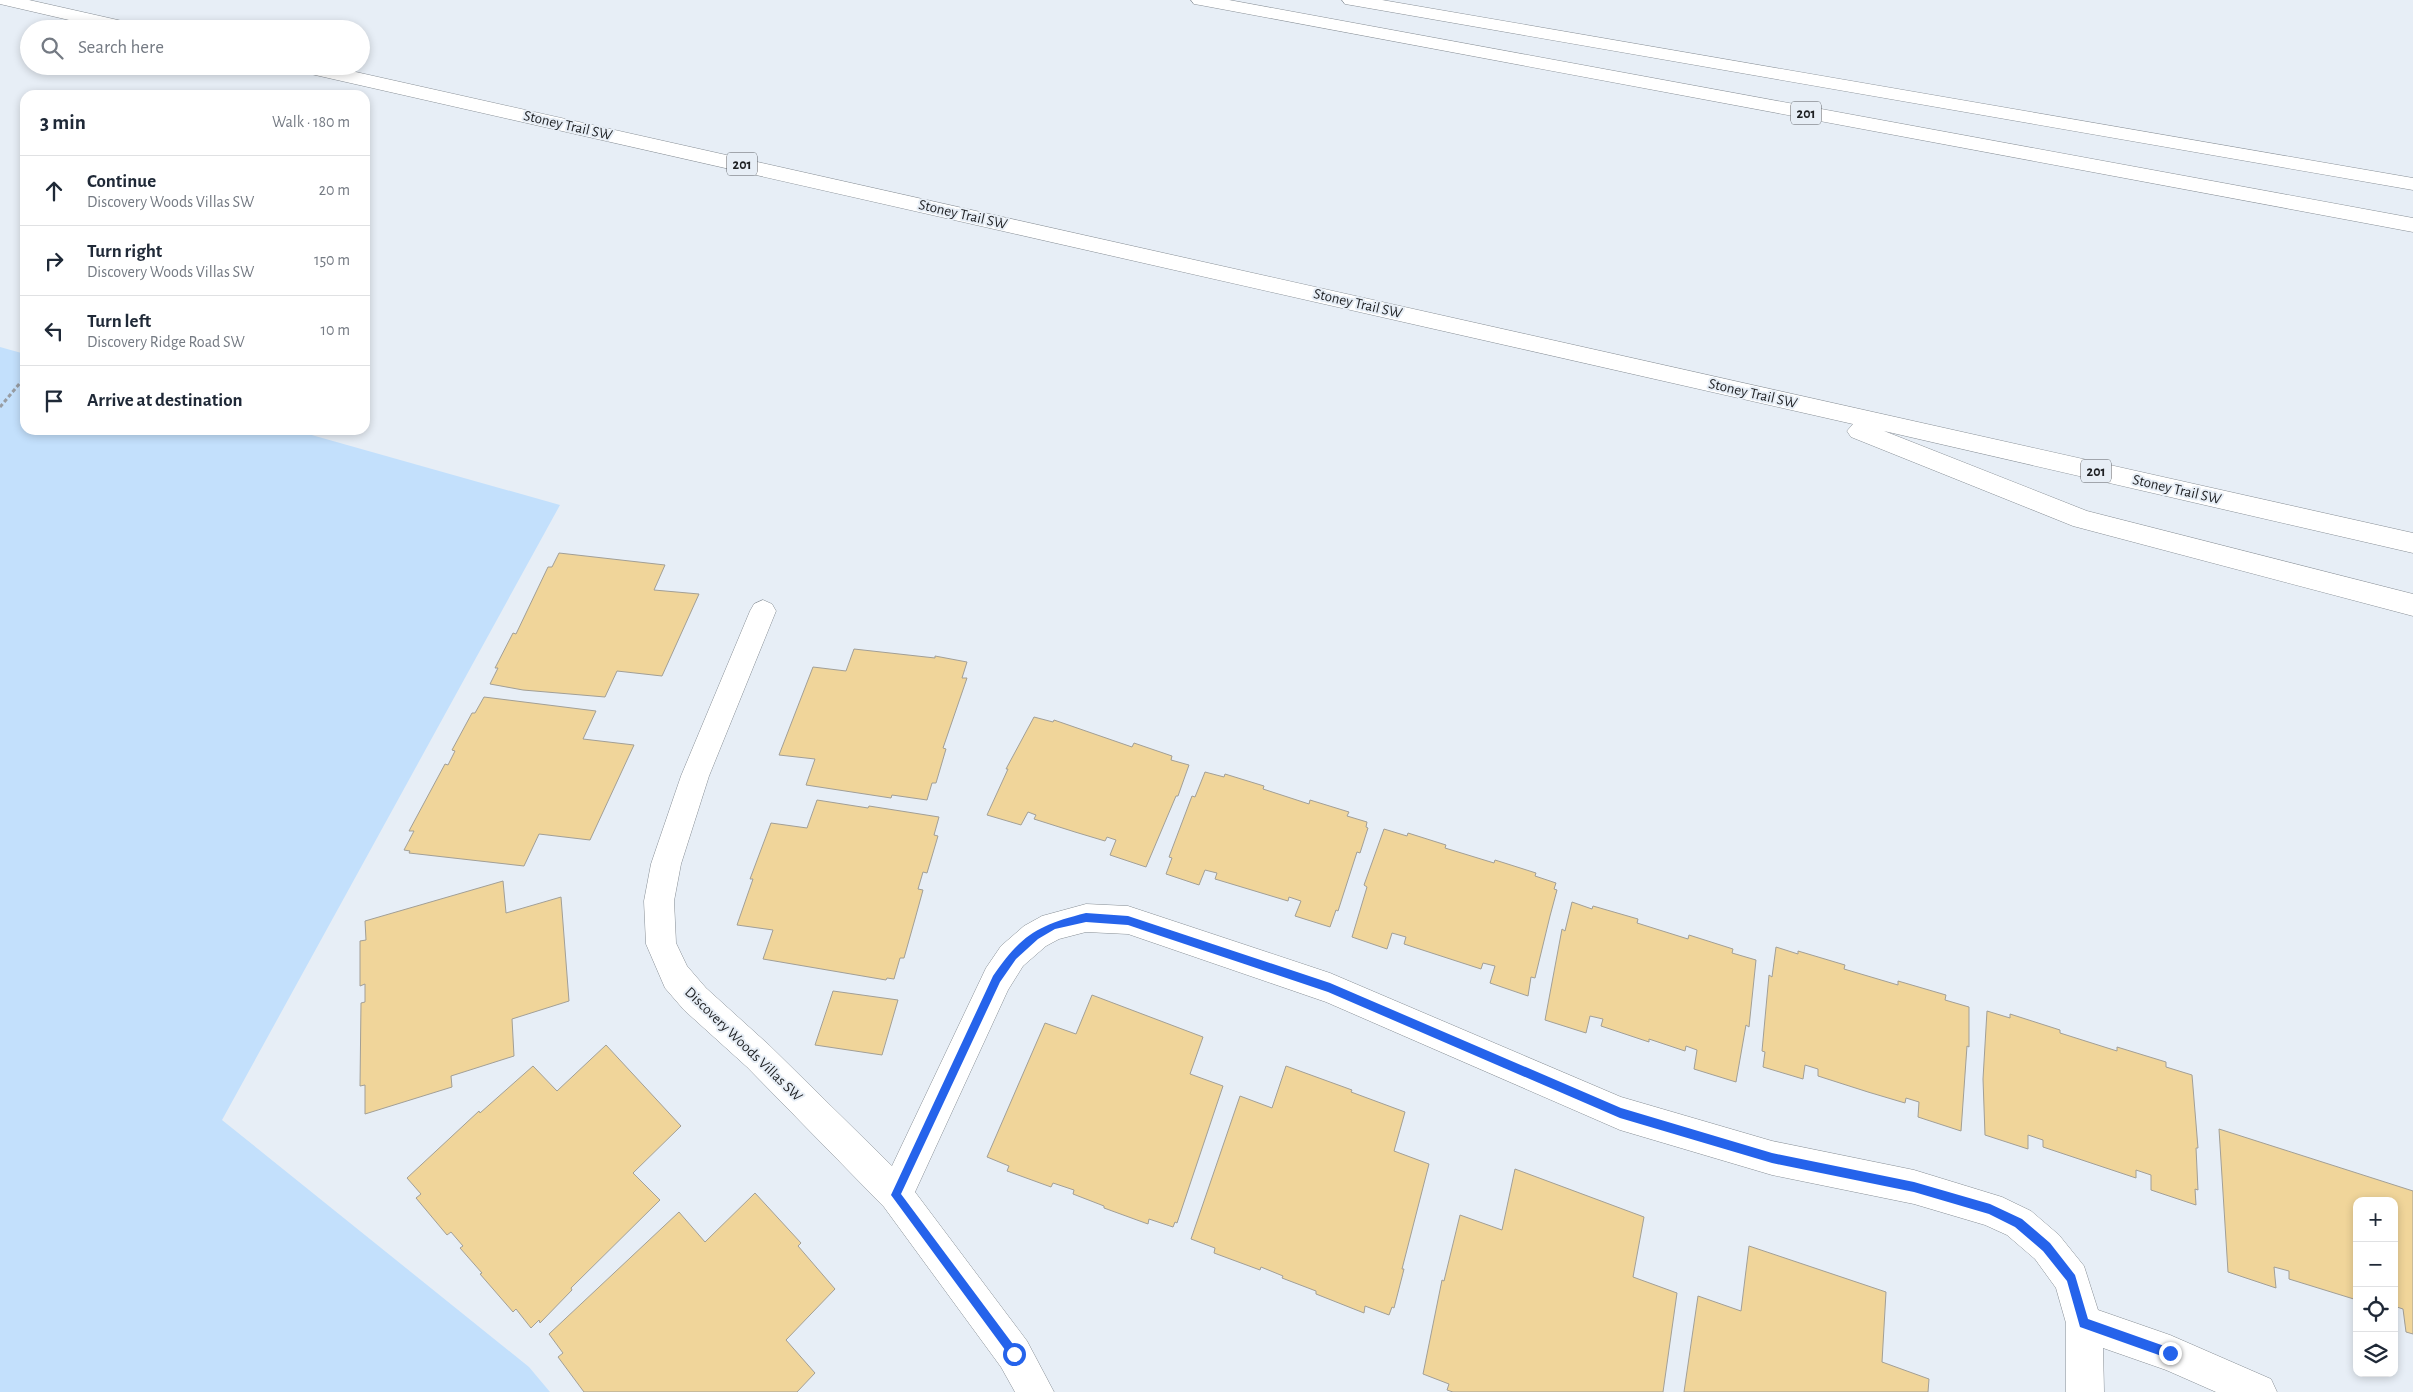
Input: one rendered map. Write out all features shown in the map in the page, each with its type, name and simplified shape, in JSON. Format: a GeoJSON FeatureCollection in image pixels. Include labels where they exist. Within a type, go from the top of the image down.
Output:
{"type":"FeatureCollection","features":[{"type":"Feature","properties":{"kind":"main road"},"geometry":{"type":"LineString","coordinates":[[5,0],[94,20]]}},
{"type":"Feature","properties":{"kind":"main road","name":"201"},"geometry":{"type":"LineString","coordinates":[[1200,0],[2413,226]]}},
{"type":"Feature","properties":{"kind":"main road"},"geometry":{"type":"LineString","coordinates":[[1351,0],[2413,184]]}},
{"type":"Feature","properties":{"kind":"main road","name":"Stoney Trail SW"},"geometry":{"type":"LineString","coordinates":[[342,75],[1182,263],[2413,543]]}},
{"type":"Feature","properties":{"kind":"main road"},"geometry":{"type":"LineString","coordinates":[[1779,399],[2082,519],[2413,605]]}},
{"type":"Feature","properties":{"kind":"main road","name":"Discovery Woods Villas SW"},"geometry":{"type":"LineString","coordinates":[[763,611],[695,776],[666,864],[659,902],[661,944],[676,977],[695,1000],[758,1056],[896,1195],[1014,1354],[1036,1392]]}},
{"type":"Feature","properties":{"kind":"main road"},"geometry":{"type":"LineString","coordinates":[[896,1195],[997,979],[1012,956],[1035,936],[1053,926],[1086,918],[1128,920],[1330,988],[1620,1113],[1772,1158],[1914,1187],[1990,1209],[2018,1223],[2047,1247],[2071,1279],[2084,1323],[2085,1392]]}},
{"type":"Feature","properties":{"kind":"main road"},"geometry":{"type":"LineString","coordinates":[[2084,1323],[2170,1353],[2258,1392]]}},
{"type":"Feature","properties":{"kind":"path"},"geometry":{"type":"LineString","coordinates":[[0,407],[20,383]]}},
{"type":"Feature","properties":{"kind":"shaded area"},"geometry":{"type":"Polygon","coordinates":[[[0,347],[20,353],[20,435],[312,435],[560,505],[222,1120],[529,1367],[550,1392],[0,1392],[0,347]]]}},
{"type":"Feature","properties":{"kind":"building"},"geometry":{"type":"Polygon","coordinates":[[[559,553],[665,565],[654,590],[699,594],[662,676],[617,671],[605,697],[523,690],[490,684],[498,668],[495,668],[513,633],[516,634],[548,567],[552,567],[559,553]]]}},
{"type":"Feature","properties":{"kind":"building"},"geometry":{"type":"Polygon","coordinates":[[[854,649],[935,658],[935,656],[967,662],[962,678],[967,678],[943,748],[946,749],[936,783],[932,783],[927,800],[892,795],[891,798],[806,785],[815,759],[779,755],[813,667],[846,671],[854,649]]]}},
{"type":"Feature","properties":{"kind":"building"},"geometry":{"type":"Polygon","coordinates":[[[484,697],[596,711],[583,739],[634,745],[590,840],[539,834],[524,866],[409,853],[410,851],[404,850],[414,831],[409,831],[445,764],[448,765],[455,751],[452,750],[472,713],[475,713],[484,697]]]}},
{"type":"Feature","properties":{"kind":"building"},"geometry":{"type":"Polygon","coordinates":[[[1034,717],[1053,722],[1054,720],[1132,747],[1134,743],[1172,756],[1171,760],[1189,765],[1178,796],[1176,796],[1146,867],[1110,855],[1116,840],[1107,837],[1105,841],[1075,832],[1034,819],[1036,815],[1028,812],[1021,825],[987,815],[1008,769],[1006,769],[1034,717]]]}},
{"type":"Feature","properties":{"kind":"building"},"geometry":{"type":"Polygon","coordinates":[[[1205,772],[1224,777],[1225,774],[1264,786],[1263,789],[1309,804],[1310,800],[1349,812],[1347,816],[1367,822],[1366,827],[1368,828],[1360,853],[1357,852],[1338,911],[1336,910],[1330,927],[1295,916],[1301,901],[1289,897],[1288,901],[1215,879],[1217,873],[1205,870],[1199,885],[1166,874],[1172,858],[1169,857],[1192,796],[1195,797],[1205,772]]]}},
{"type":"Feature","properties":{"kind":"building"},"geometry":{"type":"Polygon","coordinates":[[[817,800],[939,817],[934,835],[938,836],[927,873],[923,872],[918,889],[923,890],[915,919],[904,958],[900,958],[894,979],[887,978],[886,980],[763,959],[773,930],[737,925],[753,879],[750,879],[771,823],[807,828],[817,800]]]}},
{"type":"Feature","properties":{"kind":"building"},"geometry":{"type":"Polygon","coordinates":[[[1384,829],[1407,836],[1408,833],[1446,845],[1445,848],[1494,863],[1495,860],[1536,873],[1535,876],[1556,883],[1554,889],[1557,890],[1535,978],[1531,977],[1528,996],[1490,983],[1495,966],[1483,963],[1481,969],[1404,944],[1406,937],[1392,933],[1387,949],[1352,937],[1367,887],[1364,885],[1384,829]]]}},
{"type":"Feature","properties":{"kind":"building"},"geometry":{"type":"Polygon","coordinates":[[[503,881],[506,913],[561,897],[569,1001],[512,1019],[514,1056],[451,1076],[452,1087],[365,1114],[365,1085],[360,1086],[361,1003],[365,1002],[365,984],[360,986],[360,941],[366,940],[365,921],[503,881]]]}},
{"type":"Feature","properties":{"kind":"building"},"geometry":{"type":"Polygon","coordinates":[[[1572,902],[1592,909],[1593,906],[1638,919],[1637,923],[1688,939],[1689,935],[1733,949],[1732,953],[1756,960],[1749,1027],[1746,1025],[1736,1082],[1694,1069],[1697,1050],[1686,1046],[1685,1051],[1649,1039],[1649,1042],[1601,1026],[1603,1019],[1590,1016],[1586,1033],[1545,1020],[1562,929],[1565,931],[1572,902]]]}},
{"type":"Feature","properties":{"kind":"building"},"geometry":{"type":"Polygon","coordinates":[[[1776,947],[1798,954],[1798,951],[1845,965],[1844,969],[1898,985],[1898,981],[1946,995],[1945,1000],[1969,1007],[1969,1047],[1967,1046],[1961,1131],[1918,1117],[1919,1102],[1906,1098],[1905,1103],[1818,1076],[1818,1069],[1805,1065],[1803,1079],[1763,1067],[1765,1052],[1762,1051],[1769,975],[1772,977],[1776,947]]]}},
{"type":"Feature","properties":{"kind":"building"},"geometry":{"type":"Polygon","coordinates":[[[833,991],[898,1000],[882,1055],[815,1045],[833,991]]]}},
{"type":"Feature","properties":{"kind":"building"},"geometry":{"type":"Polygon","coordinates":[[[1092,995],[1203,1037],[1190,1074],[1223,1086],[1177,1223],[1175,1222],[1173,1227],[1149,1219],[1148,1224],[1104,1208],[1104,1206],[1073,1194],[1074,1190],[1053,1183],[1051,1187],[1007,1171],[1009,1166],[987,1157],[1045,1023],[1076,1034],[1092,995]]]}},
{"type":"Feature","properties":{"kind":"building"},"geometry":{"type":"Polygon","coordinates":[[[1987,1011],[2010,1018],[2010,1014],[2060,1030],[2060,1033],[2117,1051],[2117,1047],[2166,1062],[2166,1067],[2192,1075],[2198,1148],[2196,1148],[2198,1190],[2195,1189],[2196,1205],[2151,1190],[2151,1175],[2136,1170],[2136,1178],[2043,1147],[2043,1140],[2028,1135],[2028,1149],[1985,1135],[1983,1079],[1987,1011]]]}},
{"type":"Feature","properties":{"kind":"building"},"geometry":{"type":"Polygon","coordinates":[[[606,1045],[681,1126],[633,1173],[660,1200],[571,1288],[572,1290],[540,1323],[539,1320],[531,1328],[516,1309],[513,1312],[480,1274],[482,1273],[460,1248],[463,1246],[451,1232],[447,1235],[416,1198],[421,1194],[407,1178],[479,1111],[480,1113],[533,1066],[557,1091],[606,1045]]]}},
{"type":"Feature","properties":{"kind":"building"},"geometry":{"type":"Polygon","coordinates":[[[1286,1066],[1405,1112],[1394,1151],[1429,1164],[1394,1308],[1392,1307],[1389,1315],[1365,1306],[1364,1313],[1316,1294],[1316,1291],[1282,1278],[1283,1276],[1261,1267],[1260,1270],[1214,1253],[1215,1248],[1191,1239],[1240,1096],[1272,1108],[1286,1066]]]}},
{"type":"Feature","properties":{"kind":"building"},"geometry":{"type":"Polygon","coordinates":[[[2219,1129],[2413,1191],[2413,1334],[2406,1332],[2403,1309],[2398,1307],[2398,1197],[2353,1197],[2353,1299],[2289,1279],[2289,1271],[2274,1267],[2276,1288],[2228,1272],[2219,1129]]]}},
{"type":"Feature","properties":{"kind":"building"},"geometry":{"type":"Polygon","coordinates":[[[1515,1169],[1644,1217],[1633,1277],[1677,1293],[1663,1392],[1453,1392],[1447,1390],[1449,1384],[1423,1374],[1442,1280],[1444,1281],[1460,1215],[1502,1230],[1515,1169]]]}},
{"type":"Feature","properties":{"kind":"building"},"geometry":{"type":"Polygon","coordinates":[[[755,1193],[801,1243],[798,1246],[835,1289],[786,1340],[815,1373],[797,1392],[584,1392],[558,1357],[563,1353],[549,1334],[679,1212],[705,1242],[755,1193]]]}},
{"type":"Feature","properties":{"kind":"building"},"geometry":{"type":"Polygon","coordinates":[[[1749,1246],[1886,1292],[1882,1362],[1929,1379],[1928,1392],[1684,1392],[1698,1296],[1741,1311],[1749,1246]]]}},
{"type":"Feature","properties":{"kind":"route"},"geometry":{"type":"LineString","coordinates":[[1014,1354],[896,1195],[997,979],[1012,956],[1035,936],[1053,926],[1086,918],[1128,920],[1330,988],[1620,1113],[1772,1158],[1914,1187],[1990,1209],[2018,1223],[2047,1247],[2071,1279],[2084,1323],[2170,1353]]}}]}
